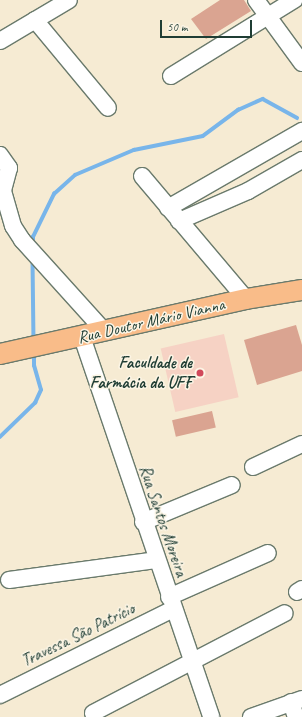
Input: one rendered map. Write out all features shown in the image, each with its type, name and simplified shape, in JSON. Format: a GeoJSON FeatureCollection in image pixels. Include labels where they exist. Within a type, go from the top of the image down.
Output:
{"type":"FeatureCollection","features":[{"type":"Feature","properties":{"kind":"main road","name":"Rua Doutor Mário Vianna"},"geometry":{"type":"LineString","coordinates":[[0,354],[105,332],[246,299],[302,290]]}},
{"type":"Feature","properties":{"kind":"street"},"geometry":{"type":"LineString","coordinates":[[0,41],[69,0]]}},
{"type":"Feature","properties":{"kind":"street"},"geometry":{"type":"LineString","coordinates":[[256,0],[302,63]]}},
{"type":"Feature","properties":{"kind":"street"},"geometry":{"type":"LineString","coordinates":[[171,76],[294,0]]}},
{"type":"Feature","properties":{"kind":"street"},"geometry":{"type":"LineString","coordinates":[[35,20],[108,108]]}},
{"type":"Feature","properties":{"kind":"street"},"geometry":{"type":"LineString","coordinates":[[168,208],[302,131]]}},
{"type":"Feature","properties":{"kind":"street"},"geometry":{"type":"LineString","coordinates":[[0,155],[9,168],[3,194],[13,226],[22,240],[105,332]]}},
{"type":"Feature","properties":{"kind":"street"},"geometry":{"type":"LineString","coordinates":[[180,221],[248,191],[302,160]]}},
{"type":"Feature","properties":{"kind":"street"},"geometry":{"type":"LineString","coordinates":[[142,176],[246,299]]}},
{"type":"Feature","properties":{"kind":"street","name":"Rua Santos Moreira"},"geometry":{"type":"LineString","coordinates":[[82,337],[143,522],[211,717]]}},
{"type":"Feature","properties":{"kind":"street"},"geometry":{"type":"LineString","coordinates":[[253,467],[302,444]]}},
{"type":"Feature","properties":{"kind":"street"},"geometry":{"type":"LineString","coordinates":[[143,522],[232,485]]}},
{"type":"Feature","properties":{"kind":"street","name":"Travessa São Patrício"},"geometry":{"type":"LineString","coordinates":[[0,695],[171,603],[268,553]]}},
{"type":"Feature","properties":{"kind":"street"},"geometry":{"type":"LineString","coordinates":[[9,580],[156,560]]}},
{"type":"Feature","properties":{"kind":"street"},"geometry":{"type":"LineString","coordinates":[[93,713],[285,613]]}},
{"type":"Feature","properties":{"kind":"street"},"geometry":{"type":"LineString","coordinates":[[251,717],[296,706]]}},
{"type":"Feature","properties":{"kind":"shaded area","name":"Faculdade de Farmácia da UFF"},"geometry":{"type":"Polygon","coordinates":[[[224,334],[239,397],[175,412],[161,349],[224,334]]]}},
{"type":"Feature","properties":{"kind":"building"},"geometry":{"type":"Polygon","coordinates":[[[220,0],[244,0],[251,11],[206,39],[191,19],[220,0]]]}},
{"type":"Feature","properties":{"kind":"building"},"geometry":{"type":"Polygon","coordinates":[[[296,325],[302,345],[302,371],[257,385],[244,340],[296,325]]]}},
{"type":"Feature","properties":{"kind":"building"},"geometry":{"type":"Polygon","coordinates":[[[212,411],[216,428],[176,437],[172,420],[212,411]]]}},
{"type":"Feature","properties":{"kind":"waterway"},"geometry":{"type":"LineString","coordinates":[[33,243],[33,237],[54,194],[75,175],[134,150],[203,136],[238,110],[263,99],[297,118]]}},
{"type":"Feature","properties":{"kind":"waterway"},"geometry":{"type":"LineString","coordinates":[[33,260],[34,339]]}},
{"type":"Feature","properties":{"kind":"waterway"},"geometry":{"type":"LineString","coordinates":[[0,437],[35,403],[41,390],[34,366],[34,354]]}},
{"type":"Feature","properties":{"kind":"place","name":"Faculdade de Farmácia da UFF"},"geometry":{"type":"Point","coordinates":[200,373]}}]}
